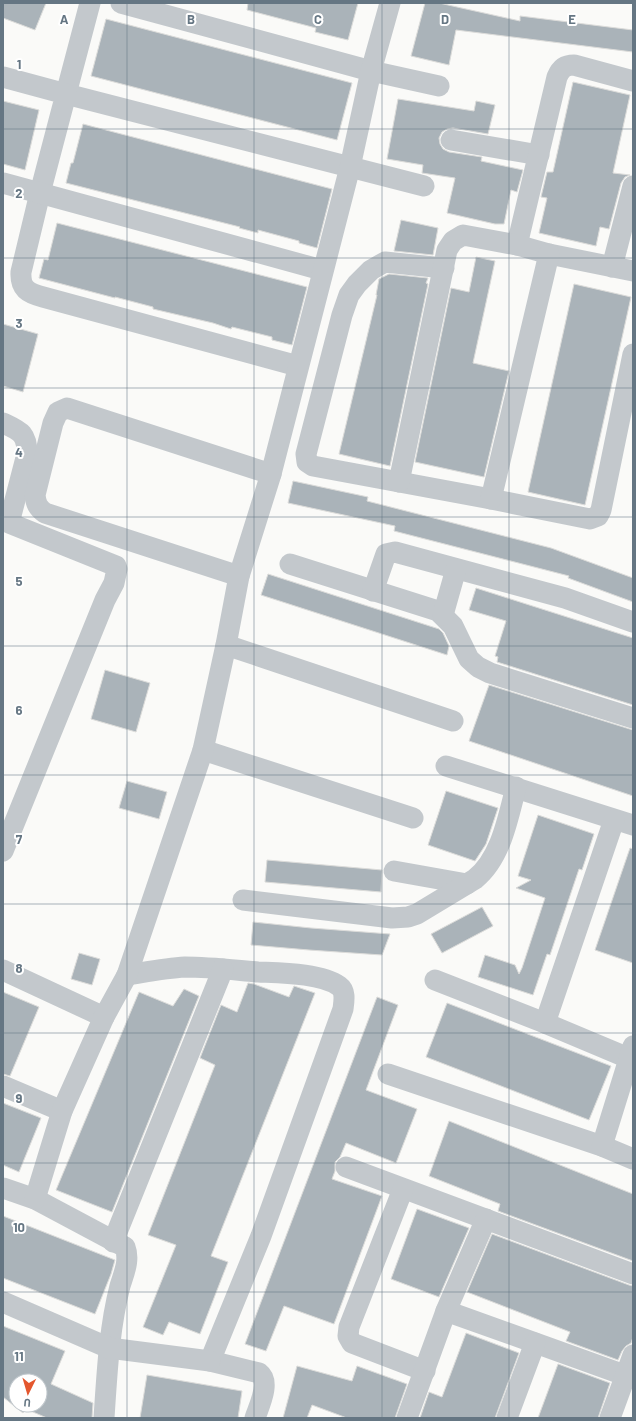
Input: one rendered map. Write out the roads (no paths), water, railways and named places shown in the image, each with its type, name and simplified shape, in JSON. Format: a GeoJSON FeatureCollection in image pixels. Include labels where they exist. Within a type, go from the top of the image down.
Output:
{"type":"FeatureCollection","features":[{"type":"Feature","properties":{"kind":"street"},"geometry":{"type":"LineString","coordinates":[[90,3],[40,193],[21,272],[21,284],[30,292],[43,297],[298,366]]}},
{"type":"Feature","properties":{"kind":"street"},"geometry":{"type":"LineString","coordinates":[[121,3],[371,71],[439,86]]}},
{"type":"Feature","properties":{"kind":"street"},"geometry":{"type":"LineString","coordinates":[[35,1199],[62,1111],[104,1017],[127,975],[203,750],[226,645],[239,576],[271,474],[322,270],[350,167],[371,71],[390,3]]}},
{"type":"Feature","properties":{"kind":"street"},"geometry":{"type":"LineString","coordinates":[[517,245],[557,76],[563,67],[569,65],[574,66],[633,81]]}},
{"type":"Feature","properties":{"kind":"street"},"geometry":{"type":"LineString","coordinates":[[3,77],[424,186]]}},
{"type":"Feature","properties":{"kind":"street"},"geometry":{"type":"LineString","coordinates":[[450,140],[539,155]]}},
{"type":"Feature","properties":{"kind":"street"},"geometry":{"type":"LineString","coordinates":[[3,183],[322,270]]}},
{"type":"Feature","properties":{"kind":"street"},"geometry":{"type":"LineString","coordinates":[[612,268],[633,186]]}},
{"type":"Feature","properties":{"kind":"street"},"geometry":{"type":"LineString","coordinates":[[399,482],[444,268],[450,245],[457,238],[463,235],[517,245],[549,254],[612,268],[633,271]]}},
{"type":"Feature","properties":{"kind":"street"},"geometry":{"type":"LineString","coordinates":[[491,499],[549,254]]}},
{"type":"Feature","properties":{"kind":"street"},"geometry":{"type":"LineString","coordinates":[[444,268],[385,262],[371,270],[357,284],[349,295],[342,315],[306,454],[307,462],[313,466],[590,519],[598,516],[601,510],[633,354]]}},
{"type":"Feature","properties":{"kind":"street"},"geometry":{"type":"LineString","coordinates":[[239,576],[45,513],[40,509],[36,504],[35,495],[53,423],[58,412],[67,408],[271,474]]}},
{"type":"Feature","properties":{"kind":"street"},"geometry":{"type":"LineString","coordinates":[[3,423],[20,431],[24,436],[27,445],[27,454],[6,526],[116,566],[118,569],[114,583],[105,600],[3,851]]}},
{"type":"Feature","properties":{"kind":"street"},"geometry":{"type":"LineString","coordinates":[[373,591],[386,554],[395,552],[565,598],[633,622]]}},
{"type":"Feature","properties":{"kind":"street"},"geometry":{"type":"LineString","coordinates":[[290,564],[438,611],[453,626],[469,659],[478,667],[490,673],[633,718]]}},
{"type":"Feature","properties":{"kind":"street"},"geometry":{"type":"LineString","coordinates":[[443,615],[456,569]]}},
{"type":"Feature","properties":{"kind":"street"},"geometry":{"type":"LineString","coordinates":[[226,645],[453,721]]}},
{"type":"Feature","properties":{"kind":"street"},"geometry":{"type":"LineString","coordinates":[[203,750],[413,818]]}},
{"type":"Feature","properties":{"kind":"street"},"geometry":{"type":"LineString","coordinates":[[446,766],[624,822],[545,1023]]}},
{"type":"Feature","properties":{"kind":"street"},"geometry":{"type":"LineString","coordinates":[[243,900],[392,918],[408,917],[417,914],[483,873],[498,847],[516,787]]}},
{"type":"Feature","properties":{"kind":"street"},"geometry":{"type":"LineString","coordinates":[[394,871],[467,884]]}},
{"type":"Feature","properties":{"kind":"street"},"geometry":{"type":"LineString","coordinates":[[127,975],[184,967],[299,975],[318,978],[339,986],[344,994],[344,1002],[260,1236],[210,1361]]}},
{"type":"Feature","properties":{"kind":"street"},"geometry":{"type":"LineString","coordinates":[[113,1242],[223,969]]}},
{"type":"Feature","properties":{"kind":"street"},"geometry":{"type":"LineString","coordinates":[[3,970],[104,1017]]}},
{"type":"Feature","properties":{"kind":"street"},"geometry":{"type":"LineString","coordinates":[[435,980],[545,1023],[632,1054],[602,1146]]}},
{"type":"Feature","properties":{"kind":"street"},"geometry":{"type":"LineString","coordinates":[[388,1074],[602,1146],[633,1159]]}},
{"type":"Feature","properties":{"kind":"street"},"geometry":{"type":"LineString","coordinates":[[3,1086],[62,1111]]}},
{"type":"Feature","properties":{"kind":"street"},"geometry":{"type":"LineString","coordinates":[[346,1167],[633,1274]]}},
{"type":"Feature","properties":{"kind":"street"},"geometry":{"type":"LineString","coordinates":[[3,1188],[35,1199],[113,1242],[125,1247],[127,1258],[109,1348],[104,1418]]}},
{"type":"Feature","properties":{"kind":"street"},"geometry":{"type":"LineString","coordinates":[[403,1189],[349,1327],[348,1336],[352,1343],[424,1371]]}},
{"type":"Feature","properties":{"kind":"street"},"geometry":{"type":"LineString","coordinates":[[407,1418],[446,1311],[486,1219]]}},
{"type":"Feature","properties":{"kind":"street"},"geometry":{"type":"LineString","coordinates":[[3,1302],[109,1348],[210,1361],[259,1373],[265,1380],[265,1388],[256,1418]]}},
{"type":"Feature","properties":{"kind":"street"},"geometry":{"type":"LineString","coordinates":[[446,1311],[629,1377]]}},
{"type":"Feature","properties":{"kind":"street"},"geometry":{"type":"LineString","coordinates":[[507,1418],[534,1343]]}},
{"type":"Feature","properties":{"kind":"street"},"geometry":{"type":"LineString","coordinates":[[610,1418],[629,1377],[633,1355]]}}]}
